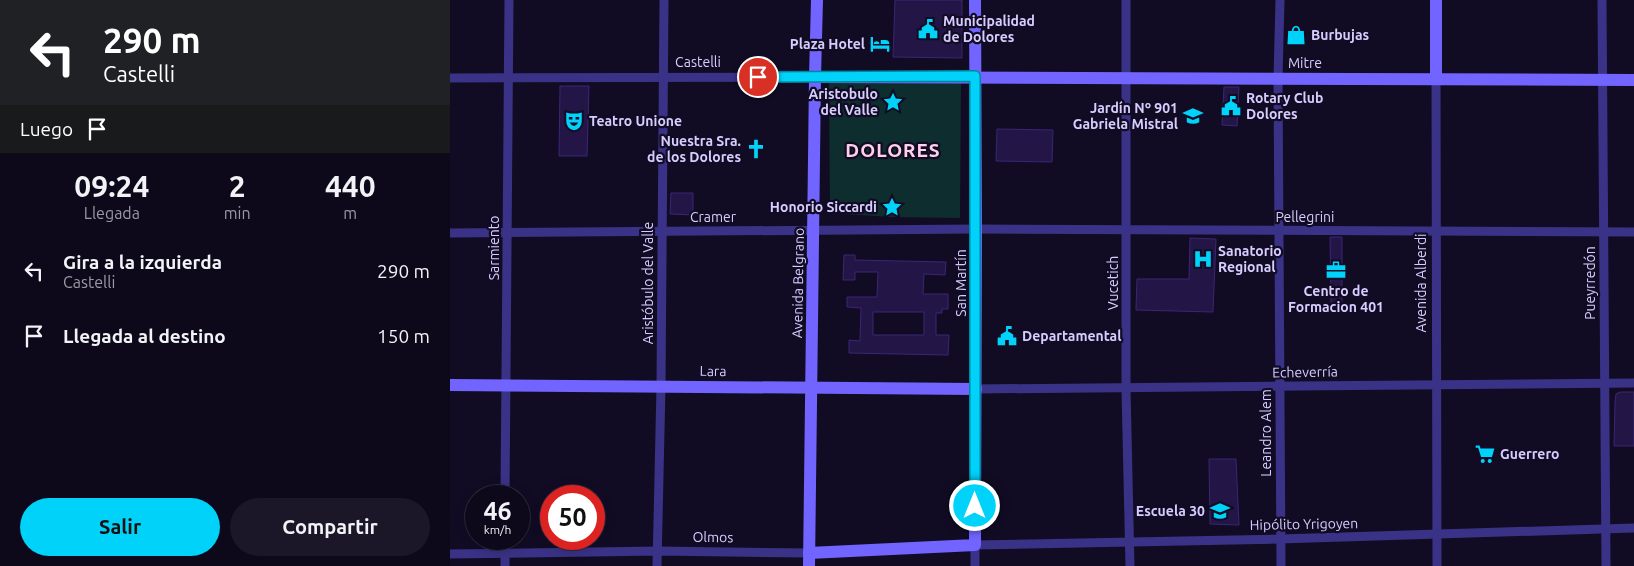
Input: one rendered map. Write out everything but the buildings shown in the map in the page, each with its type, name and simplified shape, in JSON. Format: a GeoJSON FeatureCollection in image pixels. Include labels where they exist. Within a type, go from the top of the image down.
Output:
{"type":"FeatureCollection","features":[{"type":"Feature","properties":{"kind":"main road","name":"Avenida Belgrano"},"geometry":{"type":"LineString","coordinates":[[809,560],[817,0]]}},
{"type":"Feature","properties":{"kind":"main road","name":"San Martín"},"geometry":{"type":"LineString","coordinates":[[975,0],[975,545]]}},
{"type":"Feature","properties":{"kind":"main road","name":"Avenida Alberdi"},"geometry":{"type":"LineString","coordinates":[[1436,0],[1436,79]]}},
{"type":"Feature","properties":{"kind":"main road","name":"Castelli"},"geometry":{"type":"LineString","coordinates":[[815,77],[975,76]]}},
{"type":"Feature","properties":{"kind":"main road","name":"Mitre"},"geometry":{"type":"LineString","coordinates":[[975,76],[1125,79],[1634,80]]}},
{"type":"Feature","properties":{"kind":"main road","name":"Lara"},"geometry":{"type":"LineString","coordinates":[[450,385],[976,389]]}},
{"type":"Feature","properties":{"kind":"main road","name":"Olmos"},"geometry":{"type":"LineString","coordinates":[[809,560],[975,545]]}},
{"type":"Feature","properties":{"kind":"street","name":"Sarmiento"},"geometry":{"type":"LineString","coordinates":[[505,485],[509,0]]}},
{"type":"Feature","properties":{"kind":"street","name":"Aristóbulo del Valle"},"geometry":{"type":"LineString","coordinates":[[657,566],[661,386],[664,0]]}},
{"type":"Feature","properties":{"kind":"street","name":"Vucetich"},"geometry":{"type":"LineString","coordinates":[[1126,0],[1126,389],[1130,566]]}},
{"type":"Feature","properties":{"kind":"street","name":"Leandro Alem"},"geometry":{"type":"LineString","coordinates":[[1280,0],[1278,78],[1281,566]]}},
{"type":"Feature","properties":{"kind":"street","name":"Pueyrredón"},"geometry":{"type":"LineString","coordinates":[[1602,0],[1606,566]]}},
{"type":"Feature","properties":{"kind":"street","name":"Castelli"},"geometry":{"type":"LineString","coordinates":[[450,78],[815,77]]}},
{"type":"Feature","properties":{"kind":"street","name":"Avenida Alberdi"},"geometry":{"type":"LineString","coordinates":[[1436,79],[1437,566]]}},
{"type":"Feature","properties":{"kind":"street","name":"Pellegrini"},"geometry":{"type":"LineString","coordinates":[[976,229],[1634,232]]}},
{"type":"Feature","properties":{"kind":"street","name":"Cramer"},"geometry":{"type":"LineString","coordinates":[[450,233],[976,229]]}},
{"type":"Feature","properties":{"kind":"street","name":"Echeverría"},"geometry":{"type":"LineString","coordinates":[[976,389],[1634,383]]}},
{"type":"Feature","properties":{"kind":"street","name":"Hipólito Yrigoyen"},"geometry":{"type":"LineString","coordinates":[[975,545],[1280,539],[1634,528]]}},
{"type":"Feature","properties":{"kind":"street","name":"San Martín"},"geometry":{"type":"LineString","coordinates":[[975,545],[975,566]]}},
{"type":"Feature","properties":{"kind":"street","name":"Olmos"},"geometry":{"type":"LineString","coordinates":[[450,554],[658,551],[809,560]]}},
{"type":"Feature","properties":{"kind":"street"},"geometry":{"type":"LineString","coordinates":[[505,552],[505,566]]}},
{"type":"Feature","properties":{"kind":"green space"},"geometry":{"type":"Polygon","coordinates":[[[829,82],[961,83],[960,218],[890,217],[830,213],[829,82]]]}},
{"type":"Feature","properties":{"kind":"place","name":"Municipalidad de Dolores"},"geometry":{"type":"Point","coordinates":[928,29]}},
{"type":"Feature","properties":{"kind":"place","name":"Burbujas"},"geometry":{"type":"Point","coordinates":[1296,35]}},
{"type":"Feature","properties":{"kind":"place","name":"Plaza Hotel"},"geometry":{"type":"Point","coordinates":[880,44]}},
{"type":"Feature","properties":{"kind":"place","name":"Aristobulo del Valle"},"geometry":{"type":"Point","coordinates":[893,102]}},
{"type":"Feature","properties":{"kind":"place","name":"Rotary Club Dolores"},"geometry":{"type":"Point","coordinates":[1231,106]}},
{"type":"Feature","properties":{"kind":"place","name":"Jardín Nº 901 Gabriela Mistral"},"geometry":{"type":"Point","coordinates":[1193,116]}},
{"type":"Feature","properties":{"kind":"place","name":"Teatro Unione"},"geometry":{"type":"Point","coordinates":[574,121]}},
{"type":"Feature","properties":{"kind":"place","name":"Nuestra Sra. de los Dolores"},"geometry":{"type":"Point","coordinates":[756,149]}},
{"type":"Feature","properties":{"kind":"place","name":"Honorio Siccardi"},"geometry":{"type":"Point","coordinates":[892,207]}},
{"type":"Feature","properties":{"kind":"place","name":"Sanatorio Regional"},"geometry":{"type":"Point","coordinates":[1203,259]}},
{"type":"Feature","properties":{"kind":"place","name":"Centro de Formacion 401"},"geometry":{"type":"Point","coordinates":[1336,270]}},
{"type":"Feature","properties":{"kind":"place","name":"Departamental"},"geometry":{"type":"Point","coordinates":[1007,336]}},
{"type":"Feature","properties":{"kind":"place","name":"Guerrero"},"geometry":{"type":"Point","coordinates":[1485,454]}},
{"type":"Feature","properties":{"kind":"place","name":"Escuela 30"},"geometry":{"type":"Point","coordinates":[1220,511]}},
{"type":"Feature","properties":{"kind":"district","name":"DOLORES"},"geometry":{"type":"Point","coordinates":[893,150]}},
{"type":"Feature","properties":{"kind":"route"},"geometry":{"type":"LineString","coordinates":[[758,77],[975,76],[975,506]]}}]}
